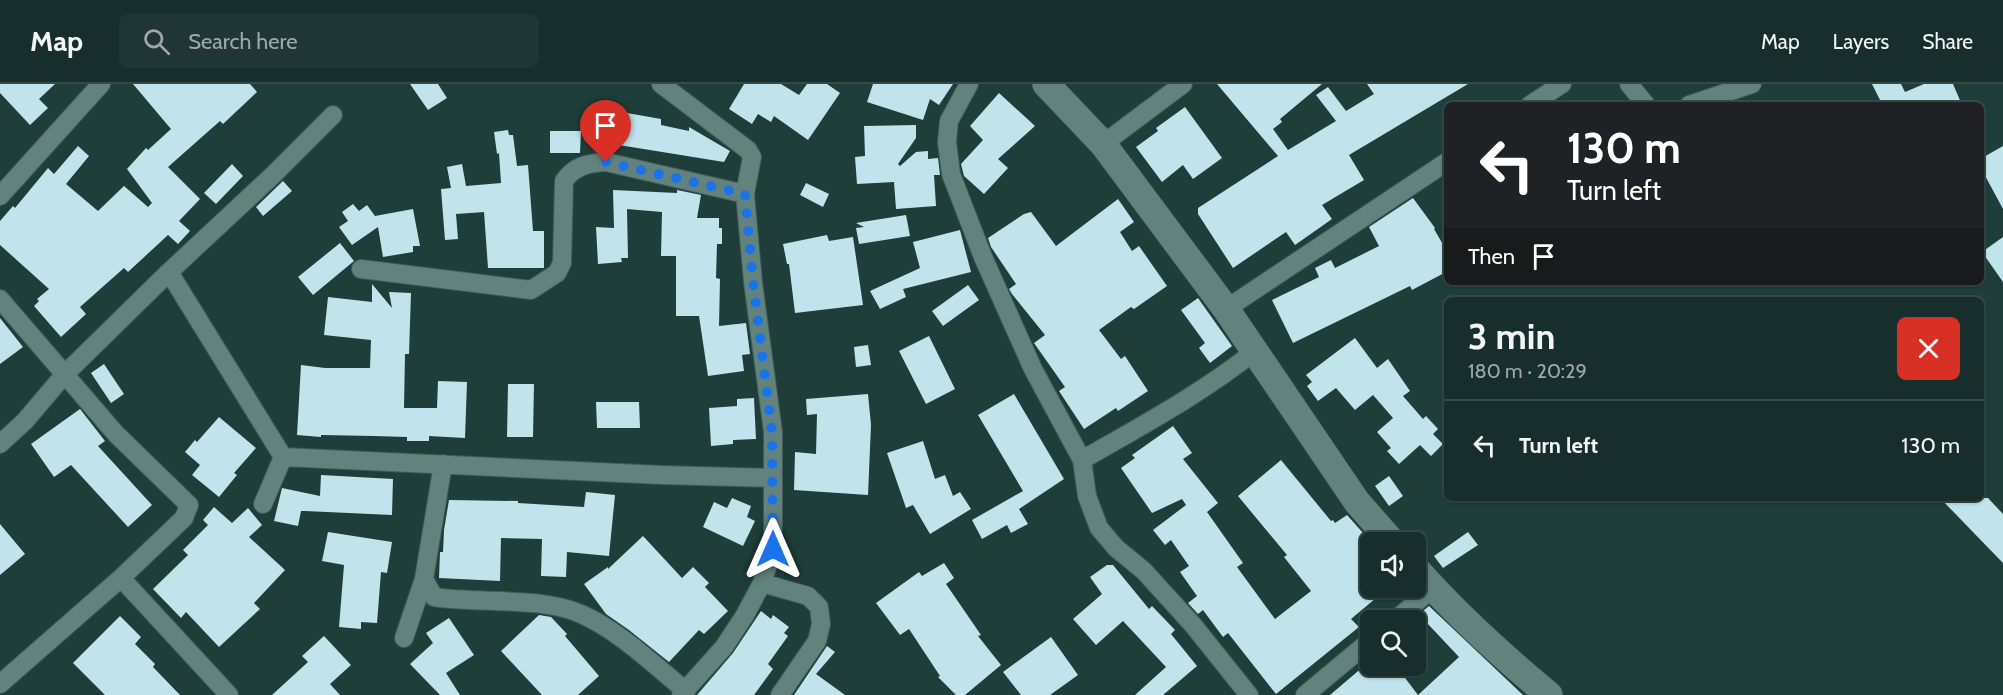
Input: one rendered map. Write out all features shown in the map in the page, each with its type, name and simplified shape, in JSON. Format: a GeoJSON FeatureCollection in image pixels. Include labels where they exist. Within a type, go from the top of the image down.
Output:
{"type":"FeatureCollection","features":[{"type":"Feature","properties":{"kind":"street"},"geometry":{"type":"LineString","coordinates":[[0,196],[101,84]]}},
{"type":"Feature","properties":{"kind":"street"},"geometry":{"type":"LineString","coordinates":[[424,579],[434,597],[451,600],[525,602],[582,614],[622,639],[683,693],[724,647],[745,615],[762,582],[773,549],[772,432],[753,282],[745,194],[752,157],[748,150],[662,84]]}},
{"type":"Feature","properties":{"kind":"street"},"geometry":{"type":"LineString","coordinates":[[969,84],[949,121],[947,142],[951,174],[983,256],[1033,369],[1082,460],[1087,496],[1099,528],[1116,548],[1144,571],[1193,625],[1249,695]]}},
{"type":"Feature","properties":{"kind":"street"},"geometry":{"type":"LineString","coordinates":[[1046,84],[1103,144],[1226,309],[1358,502],[1384,532]]}},
{"type":"Feature","properties":{"kind":"street"},"geometry":{"type":"LineString","coordinates":[[1103,144],[1183,84]]}},
{"type":"Feature","properties":{"kind":"street"},"geometry":{"type":"LineString","coordinates":[[1535,102],[1562,84]]}},
{"type":"Feature","properties":{"kind":"street"},"geometry":{"type":"LineString","coordinates":[[1629,84],[1644,102]]}},
{"type":"Feature","properties":{"kind":"street"},"geometry":{"type":"LineString","coordinates":[[1698,102],[1752,84]]}},
{"type":"Feature","properties":{"kind":"street"},"geometry":{"type":"LineString","coordinates":[[0,444],[25,421],[64,375],[333,115]]}},
{"type":"Feature","properties":{"kind":"street"},"geometry":{"type":"LineString","coordinates":[[361,269],[531,290],[557,273],[562,263],[564,181],[570,172],[590,163],[606,162],[745,194]]}},
{"type":"Feature","properties":{"kind":"street"},"geometry":{"type":"LineString","coordinates":[[1226,309],[1444,164]]}},
{"type":"Feature","properties":{"kind":"street"},"geometry":{"type":"LineString","coordinates":[[169,272],[283,457]]}},
{"type":"Feature","properties":{"kind":"street"},"geometry":{"type":"LineString","coordinates":[[0,299],[116,434],[189,505],[184,518],[121,578],[0,684]]}},
{"type":"Feature","properties":{"kind":"street"},"geometry":{"type":"LineString","coordinates":[[1082,460],[1177,406],[1225,375],[1255,351]]}},
{"type":"Feature","properties":{"kind":"street"},"geometry":{"type":"LineString","coordinates":[[283,457],[651,475],[773,478]]}},
{"type":"Feature","properties":{"kind":"street"},"geometry":{"type":"LineString","coordinates":[[263,504],[283,457]]}},
{"type":"Feature","properties":{"kind":"street"},"geometry":{"type":"LineString","coordinates":[[404,638],[424,579],[443,464]]}},
{"type":"Feature","properties":{"kind":"street"},"geometry":{"type":"LineString","coordinates":[[121,578],[229,695]]}},
{"type":"Feature","properties":{"kind":"street"},"geometry":{"type":"LineString","coordinates":[[1426,579],[1507,660],[1549,695]]}},
{"type":"Feature","properties":{"kind":"street"},"geometry":{"type":"LineString","coordinates":[[762,582],[808,596],[819,607],[821,624],[817,641],[780,695]]}},
{"type":"Feature","properties":{"kind":"street"},"geometry":{"type":"LineString","coordinates":[[1305,695],[1360,649]]}},
{"type":"Feature","properties":{"kind":"building"},"geometry":{"type":"Polygon","coordinates":[[[0,84],[55,84],[39,99],[48,108],[30,125],[0,93],[0,84]]]}},
{"type":"Feature","properties":{"kind":"building"},"geometry":{"type":"Polygon","coordinates":[[[133,84],[250,84],[257,92],[223,124],[220,121],[168,167],[200,199],[179,221],[190,231],[178,244],[168,235],[128,272],[124,268],[80,307],[86,314],[61,337],[34,306],[39,301],[37,299],[49,289],[0,245],[0,221],[13,206],[15,208],[48,168],[54,174],[78,146],[89,156],[66,184],[98,211],[124,186],[148,207],[152,203],[127,169],[146,148],[148,150],[171,129],[133,84]]]}},
{"type":"Feature","properties":{"kind":"building"},"geometry":{"type":"Polygon","coordinates":[[[410,84],[438,84],[447,98],[428,110],[410,84]]]}},
{"type":"Feature","properties":{"kind":"building"},"geometry":{"type":"Polygon","coordinates":[[[744,84],[781,84],[799,95],[807,84],[827,84],[840,93],[808,140],[774,116],[771,122],[758,114],[752,124],[729,109],[744,84]]]}},
{"type":"Feature","properties":{"kind":"building"},"geometry":{"type":"Polygon","coordinates":[[[873,84],[953,84],[939,105],[930,99],[923,120],[867,102],[873,84]]]}},
{"type":"Feature","properties":{"kind":"building"},"geometry":{"type":"Polygon","coordinates":[[[1217,84],[1322,84],[1280,119],[1282,122],[1273,129],[1288,150],[1336,121],[1316,95],[1328,87],[1346,111],[1374,94],[1367,84],[1468,84],[1349,155],[1364,180],[1322,205],[1332,219],[1295,245],[1286,232],[1233,268],[1198,214],[1198,208],[1278,156],[1217,84]]]}},
{"type":"Feature","properties":{"kind":"building"},"geometry":{"type":"Polygon","coordinates":[[[1872,84],[1901,84],[1905,92],[1924,84],[1953,84],[1961,102],[1881,102],[1872,84]]]}},
{"type":"Feature","properties":{"kind":"building"},"geometry":{"type":"Polygon","coordinates":[[[999,93],[1035,126],[998,159],[1008,168],[984,194],[964,176],[961,164],[983,140],[970,126],[999,93]]]}},
{"type":"Feature","properties":{"kind":"building"},"geometry":{"type":"Polygon","coordinates":[[[593,107],[661,119],[661,125],[689,131],[689,127],[730,151],[724,162],[588,140],[593,107]]]}},
{"type":"Feature","properties":{"kind":"building"},"geometry":{"type":"Polygon","coordinates":[[[1185,107],[1222,158],[1193,179],[1183,165],[1162,182],[1136,147],[1158,131],[1156,128],[1185,107]]]}},
{"type":"Feature","properties":{"kind":"building"},"geometry":{"type":"Polygon","coordinates":[[[916,125],[916,138],[898,164],[900,166],[916,152],[928,151],[928,159],[938,158],[940,175],[934,175],[936,206],[896,209],[894,182],[857,184],[855,157],[865,156],[864,126],[916,125]]]}},
{"type":"Feature","properties":{"kind":"building"},"geometry":{"type":"Polygon","coordinates":[[[508,130],[509,135],[513,135],[517,166],[528,165],[533,231],[544,231],[544,268],[488,268],[484,212],[456,214],[458,239],[445,240],[441,189],[451,188],[447,167],[462,164],[466,186],[501,183],[499,153],[497,154],[494,132],[508,130]]]}},
{"type":"Feature","properties":{"kind":"building"},"geometry":{"type":"Polygon","coordinates":[[[550,131],[581,131],[580,153],[550,153],[550,131]]]}},
{"type":"Feature","properties":{"kind":"building"},"geometry":{"type":"Polygon","coordinates":[[[2003,146],[2003,209],[1984,174],[1984,157],[2003,146]]]}},
{"type":"Feature","properties":{"kind":"building"},"geometry":{"type":"Polygon","coordinates":[[[232,164],[243,176],[216,204],[204,193],[232,164]]]}},
{"type":"Feature","properties":{"kind":"building"},"geometry":{"type":"Polygon","coordinates":[[[283,181],[292,191],[263,216],[256,207],[283,181]]]}},
{"type":"Feature","properties":{"kind":"building"},"geometry":{"type":"Polygon","coordinates":[[[806,183],[829,194],[823,207],[800,195],[806,183]]]}},
{"type":"Feature","properties":{"kind":"building"},"geometry":{"type":"Polygon","coordinates":[[[613,190],[677,193],[677,190],[701,195],[697,218],[719,218],[719,228],[722,228],[722,244],[717,244],[716,278],[720,279],[719,326],[746,323],[750,354],[742,355],[744,371],[708,376],[699,316],[676,316],[676,256],[661,256],[662,212],[627,209],[628,258],[621,258],[622,262],[598,264],[596,227],[614,228],[613,190]]]}},
{"type":"Feature","properties":{"kind":"building"},"geometry":{"type":"Polygon","coordinates":[[[1413,198],[1435,228],[1444,246],[1444,273],[1412,290],[1410,286],[1293,343],[1272,300],[1319,277],[1315,268],[1331,260],[1335,268],[1379,246],[1369,227],[1413,198]]]}},
{"type":"Feature","properties":{"kind":"building"},"geometry":{"type":"Polygon","coordinates":[[[1118,199],[1134,222],[1120,232],[1132,251],[1139,246],[1167,286],[1134,309],[1131,307],[1099,330],[1121,359],[1125,356],[1148,391],[1118,411],[1116,408],[1084,429],[1059,391],[1065,387],[1034,343],[1045,335],[1009,289],[1016,284],[991,247],[988,238],[1024,214],[1031,212],[1056,246],[1118,199]]]}},
{"type":"Feature","properties":{"kind":"building"},"geometry":{"type":"Polygon","coordinates":[[[353,204],[359,211],[367,205],[375,216],[413,209],[420,246],[413,246],[413,252],[383,257],[378,227],[352,245],[339,227],[348,221],[342,212],[353,204]]]}},
{"type":"Feature","properties":{"kind":"building"},"geometry":{"type":"Polygon","coordinates":[[[906,215],[910,236],[859,244],[856,228],[864,227],[856,223],[906,215]]]}},
{"type":"Feature","properties":{"kind":"building"},"geometry":{"type":"Polygon","coordinates":[[[960,230],[971,272],[903,289],[906,297],[880,309],[870,291],[920,268],[913,242],[960,230]]]}},
{"type":"Feature","properties":{"kind":"building"},"geometry":{"type":"Polygon","coordinates":[[[827,235],[829,241],[853,237],[863,305],[795,313],[789,264],[787,264],[783,244],[827,235]]]}},
{"type":"Feature","properties":{"kind":"building"},"geometry":{"type":"Polygon","coordinates":[[[2003,237],[2003,282],[1984,255],[1984,251],[2003,237]]]}},
{"type":"Feature","properties":{"kind":"building"},"geometry":{"type":"Polygon","coordinates":[[[340,243],[354,261],[313,295],[298,277],[340,243]]]}},
{"type":"Feature","properties":{"kind":"building"},"geometry":{"type":"Polygon","coordinates":[[[372,284],[392,308],[389,292],[411,293],[409,354],[405,354],[404,408],[437,408],[438,381],[467,382],[465,438],[429,436],[429,441],[407,441],[407,437],[297,435],[301,365],[325,368],[370,368],[371,340],[324,335],[328,297],[372,302],[372,284]]]}},
{"type":"Feature","properties":{"kind":"building"},"geometry":{"type":"Polygon","coordinates":[[[968,285],[979,300],[943,326],[932,311],[968,285]]]}},
{"type":"Feature","properties":{"kind":"building"},"geometry":{"type":"Polygon","coordinates":[[[1198,298],[1232,346],[1210,363],[1199,348],[1205,343],[1181,310],[1198,298]]]}},
{"type":"Feature","properties":{"kind":"building"},"geometry":{"type":"Polygon","coordinates":[[[0,318],[23,347],[0,364],[0,318]]]}},
{"type":"Feature","properties":{"kind":"building"},"geometry":{"type":"Polygon","coordinates":[[[929,336],[955,389],[926,404],[899,351],[929,336]]]}},
{"type":"Feature","properties":{"kind":"building"},"geometry":{"type":"Polygon","coordinates":[[[1355,338],[1377,368],[1388,359],[1410,391],[1403,396],[1423,419],[1426,416],[1438,429],[1433,434],[1443,444],[1431,456],[1420,445],[1399,464],[1387,451],[1391,448],[1377,432],[1393,418],[1373,395],[1355,410],[1336,388],[1318,401],[1307,386],[1312,382],[1306,375],[1355,338]]]}},
{"type":"Feature","properties":{"kind":"building"},"geometry":{"type":"Polygon","coordinates":[[[868,345],[871,365],[856,367],[854,347],[868,345]]]}},
{"type":"Feature","properties":{"kind":"building"},"geometry":{"type":"Polygon","coordinates":[[[104,364],[124,394],[111,403],[91,373],[104,364]]]}},
{"type":"Feature","properties":{"kind":"building"},"geometry":{"type":"Polygon","coordinates":[[[508,384],[534,384],[533,437],[507,437],[508,384]]]}},
{"type":"Feature","properties":{"kind":"building"},"geometry":{"type":"Polygon","coordinates":[[[868,394],[871,425],[868,495],[794,490],[795,452],[816,454],[817,414],[807,415],[806,399],[868,394]]]}},
{"type":"Feature","properties":{"kind":"building"},"geometry":{"type":"Polygon","coordinates":[[[1014,394],[1064,479],[1019,509],[1028,524],[1011,533],[1007,525],[982,539],[972,520],[1023,491],[978,415],[1014,394]]]}},
{"type":"Feature","properties":{"kind":"building"},"geometry":{"type":"Polygon","coordinates":[[[754,398],[756,439],[733,440],[733,444],[711,446],[709,408],[737,406],[737,399],[754,398]]]}},
{"type":"Feature","properties":{"kind":"building"},"geometry":{"type":"Polygon","coordinates":[[[596,402],[639,402],[640,428],[597,428],[596,402]]]}},
{"type":"Feature","properties":{"kind":"building"},"geometry":{"type":"Polygon","coordinates":[[[80,409],[105,441],[98,446],[152,505],[128,527],[71,465],[54,477],[31,444],[80,409]]]}},
{"type":"Feature","properties":{"kind":"building"},"geometry":{"type":"Polygon","coordinates":[[[219,417],[256,448],[234,473],[237,475],[219,497],[192,475],[200,465],[185,452],[219,417]]]}},
{"type":"Feature","properties":{"kind":"building"},"geometry":{"type":"Polygon","coordinates":[[[1173,426],[1192,453],[1183,459],[1218,503],[1207,512],[1243,563],[1237,567],[1275,619],[1311,591],[1284,557],[1287,555],[1238,496],[1281,460],[1331,521],[1335,523],[1347,515],[1362,532],[1360,532],[1360,598],[1376,598],[1351,619],[1359,627],[1276,694],[1228,633],[1223,637],[1203,610],[1198,614],[1188,603],[1197,596],[1180,572],[1189,566],[1171,540],[1165,545],[1153,530],[1186,505],[1182,499],[1152,513],[1121,468],[1135,458],[1132,455],[1173,426]]]}},
{"type":"Feature","properties":{"kind":"building"},"geometry":{"type":"Polygon","coordinates":[[[923,441],[935,479],[945,475],[953,496],[960,492],[971,509],[930,534],[913,505],[906,508],[887,453],[923,441]]]}},
{"type":"Feature","properties":{"kind":"building"},"geometry":{"type":"Polygon","coordinates":[[[321,475],[393,479],[392,515],[301,511],[298,526],[274,521],[282,488],[320,496],[321,475]]]}},
{"type":"Feature","properties":{"kind":"building"},"geometry":{"type":"Polygon","coordinates":[[[1389,476],[1403,496],[1389,506],[1375,486],[1389,476]]]}},
{"type":"Feature","properties":{"kind":"building"},"geometry":{"type":"Polygon","coordinates":[[[586,492],[615,495],[609,556],[567,552],[566,577],[541,576],[542,539],[501,538],[500,581],[439,578],[440,552],[443,552],[449,500],[518,501],[518,503],[584,507],[586,492]]]}},
{"type":"Feature","properties":{"kind":"building"},"geometry":{"type":"Polygon","coordinates":[[[732,498],[751,506],[747,517],[755,521],[743,546],[703,527],[714,502],[727,508],[732,498]]]}},
{"type":"Feature","properties":{"kind":"building"},"geometry":{"type":"Polygon","coordinates":[[[1984,498],[1988,498],[2003,514],[2003,563],[1943,501],[1984,501],[1984,498]]]}},
{"type":"Feature","properties":{"kind":"building"},"geometry":{"type":"Polygon","coordinates":[[[214,507],[232,523],[248,508],[262,525],[249,537],[285,570],[254,603],[260,609],[219,647],[186,612],[181,618],[153,589],[188,555],[183,550],[208,525],[203,520],[214,507]]]}},
{"type":"Feature","properties":{"kind":"building"},"geometry":{"type":"Polygon","coordinates":[[[0,524],[25,554],[0,575],[0,524]]]}},
{"type":"Feature","properties":{"kind":"building"},"geometry":{"type":"Polygon","coordinates":[[[328,532],[392,542],[387,573],[381,572],[377,623],[361,622],[361,629],[339,627],[344,565],[322,561],[328,532]]]}},
{"type":"Feature","properties":{"kind":"building"},"geometry":{"type":"Polygon","coordinates":[[[1468,532],[1478,545],[1443,568],[1434,556],[1468,532]]]}},
{"type":"Feature","properties":{"kind":"building"},"geometry":{"type":"Polygon","coordinates":[[[643,536],[682,578],[693,567],[709,583],[705,587],[728,611],[704,634],[699,630],[669,662],[606,614],[584,584],[608,567],[608,569],[643,536]]]}},
{"type":"Feature","properties":{"kind":"building"},"geometry":{"type":"Polygon","coordinates":[[[944,563],[954,578],[946,584],[981,635],[978,636],[1001,665],[965,695],[956,695],[938,677],[940,676],[909,629],[900,635],[876,603],[919,572],[922,576],[944,563]]]}},
{"type":"Feature","properties":{"kind":"building"},"geometry":{"type":"Polygon","coordinates":[[[1107,565],[1113,565],[1149,609],[1152,606],[1175,630],[1171,634],[1197,666],[1163,695],[1135,695],[1166,667],[1123,621],[1096,645],[1073,619],[1102,594],[1090,577],[1107,565]]]}},
{"type":"Feature","properties":{"kind":"building"},"geometry":{"type":"Polygon","coordinates":[[[1429,606],[1523,695],[1418,695],[1459,657],[1426,624],[1424,610],[1429,606]]]}},
{"type":"Feature","properties":{"kind":"building"},"geometry":{"type":"Polygon","coordinates":[[[761,611],[771,619],[773,615],[789,627],[784,633],[788,636],[768,664],[773,669],[754,695],[697,695],[733,653],[761,611]]]}},
{"type":"Feature","properties":{"kind":"building"},"geometry":{"type":"Polygon","coordinates":[[[539,615],[551,617],[599,676],[578,695],[542,695],[501,651],[539,615]]]}},
{"type":"Feature","properties":{"kind":"building"},"geometry":{"type":"Polygon","coordinates":[[[120,616],[141,637],[135,644],[180,695],[105,695],[73,663],[120,616]]]}},
{"type":"Feature","properties":{"kind":"building"},"geometry":{"type":"Polygon","coordinates":[[[449,618],[474,655],[446,673],[460,695],[440,695],[410,664],[433,643],[426,633],[449,618]]]}},
{"type":"Feature","properties":{"kind":"building"},"geometry":{"type":"Polygon","coordinates":[[[324,636],[351,665],[330,684],[340,695],[272,695],[308,662],[302,656],[324,636]]]}},
{"type":"Feature","properties":{"kind":"building"},"geometry":{"type":"Polygon","coordinates":[[[1051,637],[1078,675],[1050,695],[1021,695],[1003,672],[1051,637]]]}},
{"type":"Feature","properties":{"kind":"building"},"geometry":{"type":"Polygon","coordinates":[[[827,646],[835,652],[816,674],[845,695],[794,695],[827,646]]]}},
{"type":"Feature","properties":{"kind":"building"},"geometry":{"type":"Polygon","coordinates":[[[1360,669],[1360,676],[1404,676],[1418,695],[1330,695],[1360,669]]]}},
{"type":"Feature","properties":{"kind":"route"},"geometry":{"type":"LineString","coordinates":[[606,162],[745,194],[753,282],[772,432],[773,549]]}}]}
